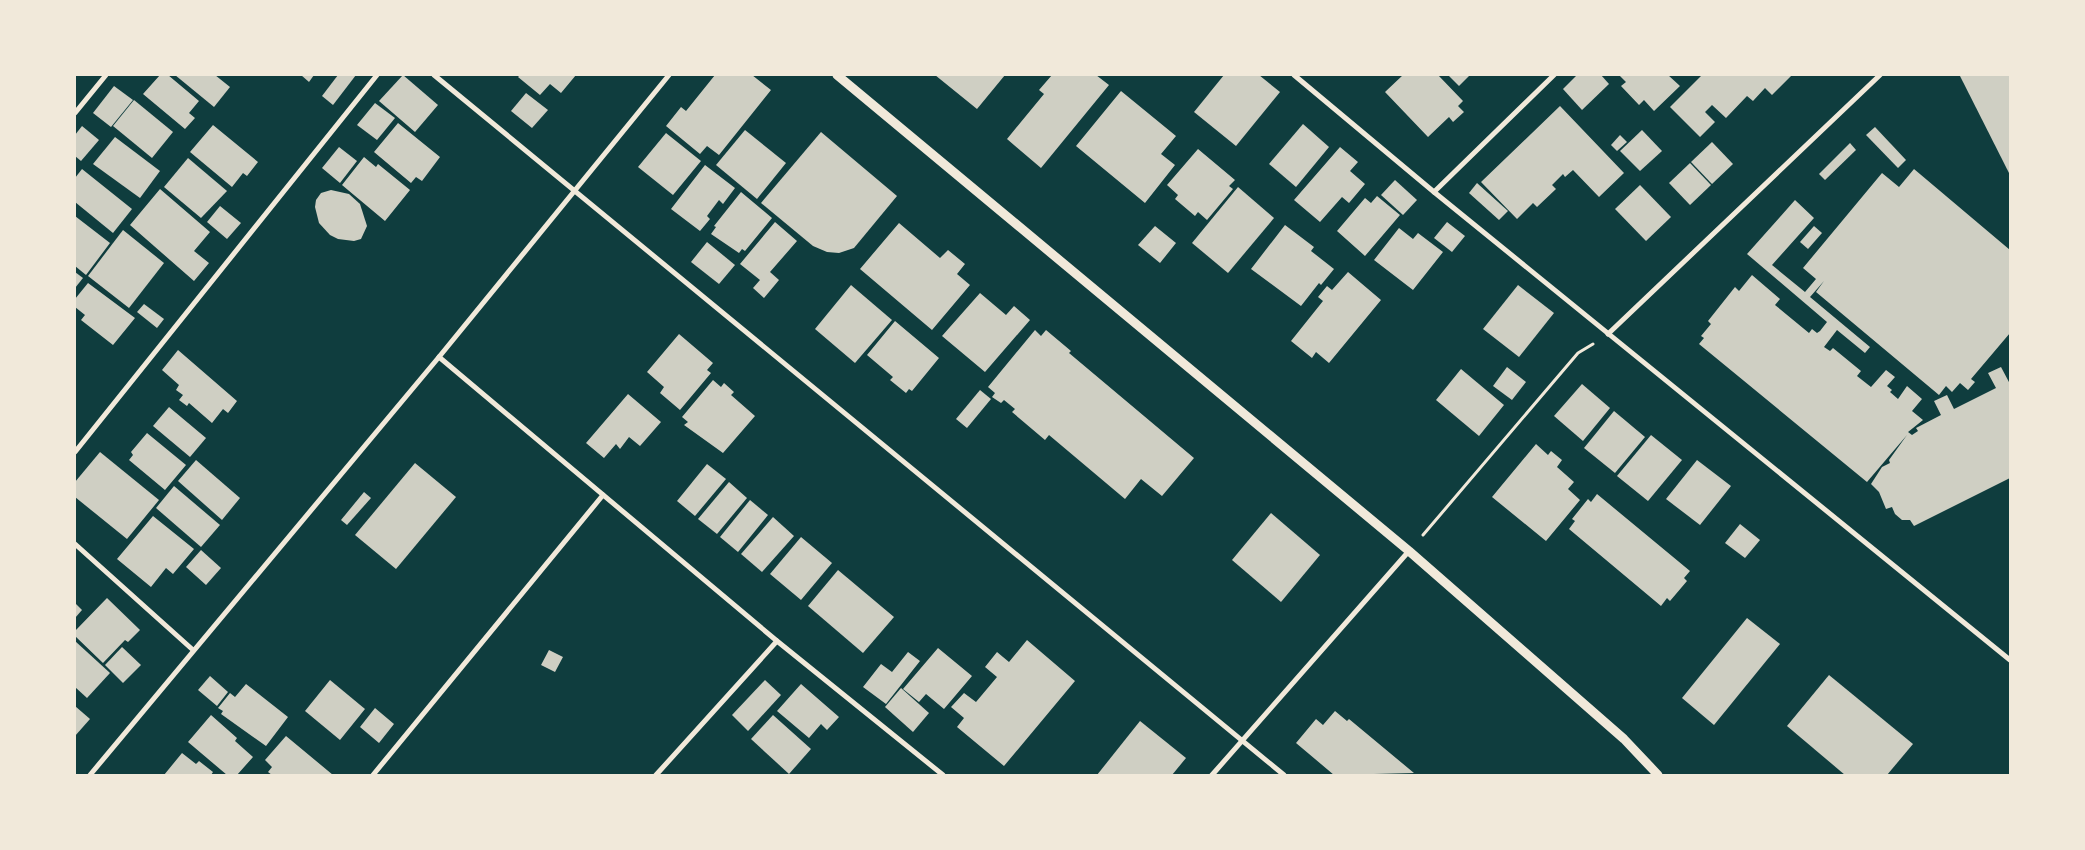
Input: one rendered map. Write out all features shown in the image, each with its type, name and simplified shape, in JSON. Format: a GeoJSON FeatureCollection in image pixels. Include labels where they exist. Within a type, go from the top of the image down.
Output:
{"type":"FeatureCollection","features":[{"type":"Feature","properties":{"kind":"street"},"geometry":{"type":"LineString","coordinates":[[75,113],[106,75]]}},
{"type":"Feature","properties":{"kind":"street"},"geometry":{"type":"LineString","coordinates":[[75,452],[377,75]]}},
{"type":"Feature","properties":{"kind":"street"},"geometry":{"type":"LineString","coordinates":[[434,75],[1284,775]]}},
{"type":"Feature","properties":{"kind":"street"},"geometry":{"type":"LineString","coordinates":[[90,775],[439,357],[669,75]]}},
{"type":"Feature","properties":{"kind":"street"},"geometry":{"type":"LineString","coordinates":[[837,75],[1409,551],[1624,739],[1658,775]]}},
{"type":"Feature","properties":{"kind":"street"},"geometry":{"type":"LineString","coordinates":[[1294,75],[1434,192],[2010,660]]}},
{"type":"Feature","properties":{"kind":"street"},"geometry":{"type":"LineString","coordinates":[[1434,192],[1554,75]]}},
{"type":"Feature","properties":{"kind":"street"},"geometry":{"type":"LineString","coordinates":[[1608,334],[1880,75]]}},
{"type":"Feature","properties":{"kind":"street"},"geometry":{"type":"LineString","coordinates":[[439,357],[777,641],[941,774]]}},
{"type":"Feature","properties":{"kind":"street"},"geometry":{"type":"LineString","coordinates":[[373,775],[603,495]]}},
{"type":"Feature","properties":{"kind":"street"},"geometry":{"type":"LineString","coordinates":[[75,544],[193,650]]}},
{"type":"Feature","properties":{"kind":"street"},"geometry":{"type":"LineString","coordinates":[[1212,775],[1409,551]]}},
{"type":"Feature","properties":{"kind":"street"},"geometry":{"type":"LineString","coordinates":[[656,775],[777,641]]}},
{"type":"Feature","properties":{"kind":"path"},"geometry":{"type":"LineString","coordinates":[[1409,551],[1578,353],[1608,334]]}},
{"type":"Feature","properties":{"kind":"building"},"geometry":{"type":"Polygon","coordinates":[[[160,75],[168,75],[199,101],[189,113],[195,118],[185,129],[143,94],[160,75]]]}},
{"type":"Feature","properties":{"kind":"building"},"geometry":{"type":"Polygon","coordinates":[[[175,75],[215,75],[230,87],[214,107],[175,75]]]}},
{"type":"Feature","properties":{"kind":"building"},"geometry":{"type":"Polygon","coordinates":[[[301,75],[314,75],[309,82],[301,75]]]}},
{"type":"Feature","properties":{"kind":"building"},"geometry":{"type":"Polygon","coordinates":[[[338,75],[356,75],[333,105],[322,96],[338,75]]]}},
{"type":"Feature","properties":{"kind":"building"},"geometry":{"type":"Polygon","coordinates":[[[403,75],[438,105],[415,132],[379,101],[403,75]]]}},
{"type":"Feature","properties":{"kind":"building"},"geometry":{"type":"Polygon","coordinates":[[[520,75],[576,75],[561,93],[550,84],[540,95],[518,77],[520,75]]]}},
{"type":"Feature","properties":{"kind":"building"},"geometry":{"type":"Polygon","coordinates":[[[715,75],[752,75],[771,90],[719,155],[707,146],[700,154],[666,126],[681,107],[686,111],[715,75]]]}},
{"type":"Feature","properties":{"kind":"building"},"geometry":{"type":"Polygon","coordinates":[[[935,75],[1005,75],[977,109],[935,75]]]}},
{"type":"Feature","properties":{"kind":"building"},"geometry":{"type":"Polygon","coordinates":[[[1052,75],[1096,75],[1109,85],[1041,168],[1007,139],[1044,94],[1039,90],[1052,75]]]}},
{"type":"Feature","properties":{"kind":"building"},"geometry":{"type":"Polygon","coordinates":[[[1224,75],[1259,75],[1280,92],[1236,146],[1194,112],[1224,75]]]}},
{"type":"Feature","properties":{"kind":"building"},"geometry":{"type":"Polygon","coordinates":[[[1403,75],[1438,75],[1463,101],[1458,106],[1464,112],[1453,122],[1449,117],[1428,137],[1385,92],[1403,75]]]}},
{"type":"Feature","properties":{"kind":"building"},"geometry":{"type":"Polygon","coordinates":[[[1448,75],[1470,75],[1459,86],[1448,75]]]}},
{"type":"Feature","properties":{"kind":"building"},"geometry":{"type":"Polygon","coordinates":[[[1577,75],[1601,75],[1609,84],[1582,110],[1563,89],[1577,75]]]}},
{"type":"Feature","properties":{"kind":"building"},"geometry":{"type":"Polygon","coordinates":[[[1619,75],[1668,75],[1680,86],[1654,111],[1644,100],[1639,105],[1621,86],[1626,82],[1619,75]]]}},
{"type":"Feature","properties":{"kind":"building"},"geometry":{"type":"Polygon","coordinates":[[[1702,75],[1792,75],[1772,95],[1765,88],[1753,101],[1747,96],[1726,118],[1712,105],[1705,112],[1715,122],[1700,137],[1670,107],[1702,75]]]}},
{"type":"Feature","properties":{"kind":"building"},"geometry":{"type":"Polygon","coordinates":[[[2010,75],[2010,175],[1960,76],[2010,75]]]}},
{"type":"Feature","properties":{"kind":"building"},"geometry":{"type":"Polygon","coordinates":[[[114,86],[133,100],[111,127],[93,113],[114,86]]]}},
{"type":"Feature","properties":{"kind":"building"},"geometry":{"type":"Polygon","coordinates":[[[1121,91],[1176,136],[1161,154],[1175,165],[1145,203],[1076,146],[1121,91]]]}},
{"type":"Feature","properties":{"kind":"building"},"geometry":{"type":"Polygon","coordinates":[[[526,93],[548,110],[532,128],[511,111],[526,93]]]}},
{"type":"Feature","properties":{"kind":"building"},"geometry":{"type":"Polygon","coordinates":[[[134,100],[173,132],[152,158],[113,126],[134,100]]]}},
{"type":"Feature","properties":{"kind":"building"},"geometry":{"type":"Polygon","coordinates":[[[375,103],[395,118],[377,140],[357,125],[375,103]]]}},
{"type":"Feature","properties":{"kind":"building"},"geometry":{"type":"Polygon","coordinates":[[[1560,106],[1624,173],[1599,197],[1573,170],[1565,177],[1563,174],[1552,185],[1556,189],[1537,207],[1533,203],[1517,219],[1481,182],[1560,106]]]}},
{"type":"Feature","properties":{"kind":"building"},"geometry":{"type":"Polygon","coordinates":[[[398,123],[440,157],[422,181],[416,177],[411,183],[374,152],[398,123]]]}},
{"type":"Feature","properties":{"kind":"building"},"geometry":{"type":"Polygon","coordinates":[[[1303,124],[1329,147],[1296,187],[1269,164],[1303,124]]]}},
{"type":"Feature","properties":{"kind":"building"},"geometry":{"type":"Polygon","coordinates":[[[213,125],[258,162],[247,176],[243,173],[232,187],[190,152],[213,125]]]}},
{"type":"Feature","properties":{"kind":"building"},"geometry":{"type":"Polygon","coordinates":[[[82,126],[99,140],[81,161],[75,156],[75,135],[82,126]]]}},
{"type":"Feature","properties":{"kind":"building"},"geometry":{"type":"Polygon","coordinates":[[[1875,127],[1906,160],[1898,168],[1866,135],[1875,127]]]}},
{"type":"Feature","properties":{"kind":"building"},"geometry":{"type":"Polygon","coordinates":[[[745,130],[786,163],[757,199],[716,165],[745,130]]]}},
{"type":"Feature","properties":{"kind":"building"},"geometry":{"type":"Polygon","coordinates":[[[1642,130],[1662,151],[1640,171],[1620,151],[1642,130]]]}},
{"type":"Feature","properties":{"kind":"building"},"geometry":{"type":"Polygon","coordinates":[[[821,132],[897,196],[854,248],[839,253],[827,252],[813,246],[761,203],[821,132]]]}},
{"type":"Feature","properties":{"kind":"building"},"geometry":{"type":"Polygon","coordinates":[[[666,133],[701,161],[673,195],[638,167],[666,133]]]}},
{"type":"Feature","properties":{"kind":"building"},"geometry":{"type":"Polygon","coordinates":[[[1620,135],[1627,142],[1617,151],[1611,145],[1620,135]]]}},
{"type":"Feature","properties":{"kind":"building"},"geometry":{"type":"Polygon","coordinates":[[[115,137],[160,171],[140,198],[93,164],[115,137]]]}},
{"type":"Feature","properties":{"kind":"building"},"geometry":{"type":"Polygon","coordinates":[[[1712,142],[1733,164],[1712,184],[1691,162],[1712,142]]]}},
{"type":"Feature","properties":{"kind":"building"},"geometry":{"type":"Polygon","coordinates":[[[1850,143],[1856,150],[1825,180],[1819,174],[1850,143]]]}},
{"type":"Feature","properties":{"kind":"building"},"geometry":{"type":"Polygon","coordinates":[[[339,147],[357,161],[340,183],[322,168],[339,147]]]}},
{"type":"Feature","properties":{"kind":"building"},"geometry":{"type":"Polygon","coordinates":[[[1340,147],[1358,162],[1350,171],[1365,184],[1349,203],[1342,197],[1320,222],[1294,200],[1340,147]]]}},
{"type":"Feature","properties":{"kind":"building"},"geometry":{"type":"Polygon","coordinates":[[[1198,149],[1235,180],[1229,186],[1233,189],[1207,220],[1198,212],[1195,216],[1175,199],[1178,195],[1167,185],[1198,149]]]}},
{"type":"Feature","properties":{"kind":"building"},"geometry":{"type":"Polygon","coordinates":[[[364,157],[376,167],[378,164],[410,190],[385,221],[342,185],[364,157]]]}},
{"type":"Feature","properties":{"kind":"building"},"geometry":{"type":"Polygon","coordinates":[[[188,158],[227,191],[201,218],[164,187],[188,158]]]}},
{"type":"Feature","properties":{"kind":"building"},"geometry":{"type":"Polygon","coordinates":[[[1690,163],[1711,185],[1690,205],[1669,183],[1690,163]]]}},
{"type":"Feature","properties":{"kind":"building"},"geometry":{"type":"Polygon","coordinates":[[[705,165],[735,188],[723,204],[719,200],[707,216],[710,219],[700,231],[671,209],[705,165]]]}},
{"type":"Feature","properties":{"kind":"building"},"geometry":{"type":"Polygon","coordinates":[[[82,169],[132,209],[113,233],[75,202],[75,178],[82,169]]]}},
{"type":"Feature","properties":{"kind":"building"},"geometry":{"type":"Polygon","coordinates":[[[1914,169],[2010,250],[2010,333],[1971,379],[1975,382],[1968,390],[1960,383],[1952,392],[1946,386],[1939,395],[1816,292],[1824,281],[1810,297],[1870,347],[1865,353],[1837,330],[1824,347],[1830,351],[1833,348],[1861,371],[1857,376],[1871,387],[1886,370],[1895,377],[1887,386],[1892,390],[1890,392],[1898,399],[1907,386],[1922,399],[1912,411],[1923,420],[1908,432],[1912,435],[1918,431],[1916,428],[1941,415],[1934,401],[1947,395],[1954,409],[1996,388],[1988,373],[2001,367],[2010,384],[2010,478],[1914,526],[1910,520],[1902,520],[1895,514],[1892,507],[1886,509],[1879,492],[1871,484],[1882,467],[1890,463],[1889,460],[1907,435],[1867,482],[1699,344],[1704,338],[1701,336],[1711,324],[1708,321],[1735,287],[1739,291],[1752,275],[1780,299],[1775,305],[1809,333],[1812,329],[1817,333],[1820,331],[1827,322],[1747,254],[1795,200],[1814,218],[1772,265],[1805,292],[1816,279],[1803,268],[1882,173],[1899,187],[1914,169]]]}},
{"type":"Feature","properties":{"kind":"building"},"geometry":{"type":"Polygon","coordinates":[[[1395,180],[1417,200],[1403,215],[1381,195],[1395,180]]]}},
{"type":"Feature","properties":{"kind":"building"},"geometry":{"type":"Polygon","coordinates":[[[1477,183],[1508,211],[1499,220],[1469,193],[1477,183]]]}},
{"type":"Feature","properties":{"kind":"building"},"geometry":{"type":"Polygon","coordinates":[[[1640,185],[1671,217],[1646,241],[1615,209],[1640,185]]]}},
{"type":"Feature","properties":{"kind":"building"},"geometry":{"type":"Polygon","coordinates":[[[1238,187],[1274,218],[1228,273],[1192,243],[1238,187]]]}},
{"type":"Feature","properties":{"kind":"building"},"geometry":{"type":"Polygon","coordinates":[[[160,189],[210,232],[194,251],[209,263],[194,281],[130,225],[160,189]]]}},
{"type":"Feature","properties":{"kind":"building"},"geometry":{"type":"Polygon","coordinates":[[[331,190],[349,194],[360,204],[367,226],[361,239],[354,241],[338,239],[330,235],[319,223],[315,207],[316,200],[321,193],[331,190]]]}},
{"type":"Feature","properties":{"kind":"building"},"geometry":{"type":"Polygon","coordinates":[[[741,192],[772,218],[745,251],[742,249],[739,253],[711,234],[716,227],[714,226],[741,192]]]}},
{"type":"Feature","properties":{"kind":"building"},"geometry":{"type":"Polygon","coordinates":[[[1377,196],[1400,215],[1365,256],[1337,231],[1365,198],[1371,203],[1377,196]]]}},
{"type":"Feature","properties":{"kind":"building"},"geometry":{"type":"Polygon","coordinates":[[[220,206],[241,223],[227,239],[207,222],[220,206]]]}},
{"type":"Feature","properties":{"kind":"building"},"geometry":{"type":"Polygon","coordinates":[[[75,216],[110,243],[86,275],[75,266],[75,216]]]}},
{"type":"Feature","properties":{"kind":"building"},"geometry":{"type":"Polygon","coordinates":[[[775,222],[797,241],[770,272],[779,280],[764,298],[753,288],[760,280],[740,264],[775,222]]]}},
{"type":"Feature","properties":{"kind":"building"},"geometry":{"type":"Polygon","coordinates":[[[1447,222],[1465,236],[1452,252],[1434,238],[1447,222]]]}},
{"type":"Feature","properties":{"kind":"building"},"geometry":{"type":"Polygon","coordinates":[[[899,223],[940,258],[948,250],[965,264],[957,274],[970,285],[932,330],[860,269],[899,223]]]}},
{"type":"Feature","properties":{"kind":"building"},"geometry":{"type":"Polygon","coordinates":[[[1285,225],[1314,247],[1311,251],[1334,269],[1321,285],[1319,283],[1301,306],[1251,269],[1285,225]]]}},
{"type":"Feature","properties":{"kind":"building"},"geometry":{"type":"Polygon","coordinates":[[[1155,226],[1176,243],[1160,263],[1138,245],[1155,226]]]}},
{"type":"Feature","properties":{"kind":"building"},"geometry":{"type":"Polygon","coordinates":[[[1814,226],[1822,233],[1808,249],[1800,242],[1814,226]]]}},
{"type":"Feature","properties":{"kind":"building"},"geometry":{"type":"Polygon","coordinates":[[[1399,228],[1413,239],[1418,233],[1443,252],[1413,290],[1374,260],[1399,228]]]}},
{"type":"Feature","properties":{"kind":"building"},"geometry":{"type":"Polygon","coordinates":[[[123,230],[164,263],[129,308],[88,276],[123,230]]]}},
{"type":"Feature","properties":{"kind":"building"},"geometry":{"type":"Polygon","coordinates":[[[707,242],[735,265],[719,284],[691,262],[707,242]]]}},
{"type":"Feature","properties":{"kind":"building"},"geometry":{"type":"Polygon","coordinates":[[[75,272],[83,278],[75,288],[75,272]]]}},
{"type":"Feature","properties":{"kind":"building"},"geometry":{"type":"Polygon","coordinates":[[[1348,272],[1381,300],[1329,363],[1316,352],[1312,358],[1291,341],[1323,301],[1318,297],[1327,286],[1332,290],[1348,272]]]}},
{"type":"Feature","properties":{"kind":"building"},"geometry":{"type":"Polygon","coordinates":[[[88,283],[135,318],[113,345],[81,320],[85,315],[75,307],[75,299],[88,283]]]}},
{"type":"Feature","properties":{"kind":"building"},"geometry":{"type":"Polygon","coordinates":[[[851,285],[892,320],[855,363],[815,329],[851,285]]]}},
{"type":"Feature","properties":{"kind":"building"},"geometry":{"type":"Polygon","coordinates":[[[1518,285],[1554,313],[1519,357],[1483,329],[1518,285]]]}},
{"type":"Feature","properties":{"kind":"building"},"geometry":{"type":"Polygon","coordinates":[[[980,293],[1006,315],[1014,306],[1030,320],[985,372],[942,336],[980,293]]]}},
{"type":"Feature","properties":{"kind":"building"},"geometry":{"type":"Polygon","coordinates":[[[144,304],[164,319],[157,328],[137,312],[144,304]]]}},
{"type":"Feature","properties":{"kind":"building"},"geometry":{"type":"Polygon","coordinates":[[[895,321],[939,358],[912,391],[909,389],[906,393],[890,380],[893,377],[867,355],[895,321]]]}},
{"type":"Feature","properties":{"kind":"building"},"geometry":{"type":"Polygon","coordinates":[[[1035,330],[1041,336],[1046,330],[1071,351],[1069,353],[1194,458],[1162,496],[1141,479],[1125,499],[1049,435],[1045,440],[1012,412],[1015,409],[1004,400],[1001,403],[992,397],[995,393],[988,387],[1035,330]]]}},
{"type":"Feature","properties":{"kind":"building"},"geometry":{"type":"Polygon","coordinates":[[[679,334],[713,363],[707,370],[711,373],[680,410],[660,393],[664,387],[647,372],[679,334]]]}},
{"type":"Feature","properties":{"kind":"building"},"geometry":{"type":"Polygon","coordinates":[[[178,350],[237,401],[228,413],[223,409],[212,423],[189,403],[187,406],[179,400],[183,395],[176,390],[179,385],[162,370],[178,350]]]}},
{"type":"Feature","properties":{"kind":"building"},"geometry":{"type":"Polygon","coordinates":[[[1507,367],[1526,382],[1512,400],[1493,386],[1507,367]]]}},
{"type":"Feature","properties":{"kind":"building"},"geometry":{"type":"Polygon","coordinates":[[[1461,369],[1504,405],[1479,436],[1436,400],[1461,369]]]}},
{"type":"Feature","properties":{"kind":"building"},"geometry":{"type":"Polygon","coordinates":[[[713,380],[721,387],[724,383],[734,392],[731,395],[755,416],[723,453],[684,425],[688,422],[682,417],[713,380]]]}},
{"type":"Feature","properties":{"kind":"building"},"geometry":{"type":"Polygon","coordinates":[[[1582,384],[1610,408],[1583,441],[1554,416],[1582,384]]]}},
{"type":"Feature","properties":{"kind":"building"},"geometry":{"type":"Polygon","coordinates":[[[980,390],[991,399],[967,428],[956,419],[980,390]]]}},
{"type":"Feature","properties":{"kind":"building"},"geometry":{"type":"Polygon","coordinates":[[[628,394],[661,422],[640,446],[629,437],[620,449],[616,444],[604,458],[586,443],[628,394]]]}},
{"type":"Feature","properties":{"kind":"building"},"geometry":{"type":"Polygon","coordinates":[[[169,407],[206,438],[190,457],[153,426],[169,407]]]}},
{"type":"Feature","properties":{"kind":"building"},"geometry":{"type":"Polygon","coordinates":[[[1614,411],[1645,437],[1615,473],[1584,448],[1614,411]]]}},
{"type":"Feature","properties":{"kind":"building"},"geometry":{"type":"Polygon","coordinates":[[[147,433],[186,465],[165,490],[129,460],[133,455],[131,452],[147,433]]]}},
{"type":"Feature","properties":{"kind":"building"},"geometry":{"type":"Polygon","coordinates":[[[1651,435],[1682,460],[1648,501],[1617,476],[1651,435]]]}},
{"type":"Feature","properties":{"kind":"building"},"geometry":{"type":"Polygon","coordinates":[[[1536,444],[1548,455],[1551,451],[1562,460],[1557,467],[1574,482],[1568,489],[1580,500],[1546,541],[1492,497],[1536,444]]]}},
{"type":"Feature","properties":{"kind":"building"},"geometry":{"type":"Polygon","coordinates":[[[100,452],[159,500],[127,539],[75,497],[75,482],[100,452]]]}},
{"type":"Feature","properties":{"kind":"building"},"geometry":{"type":"Polygon","coordinates":[[[196,460],[240,498],[222,520],[178,481],[196,460]]]}},
{"type":"Feature","properties":{"kind":"building"},"geometry":{"type":"Polygon","coordinates":[[[1697,460],[1731,486],[1700,525],[1666,499],[1697,460]]]}},
{"type":"Feature","properties":{"kind":"building"},"geometry":{"type":"Polygon","coordinates":[[[415,463],[456,497],[396,569],[355,535],[415,463]]]}},
{"type":"Feature","properties":{"kind":"building"},"geometry":{"type":"Polygon","coordinates":[[[707,464],[726,479],[695,516],[677,501],[707,464]]]}},
{"type":"Feature","properties":{"kind":"building"},"geometry":{"type":"Polygon","coordinates":[[[729,482],[747,498],[717,534],[698,519],[729,482]]]}},
{"type":"Feature","properties":{"kind":"building"},"geometry":{"type":"Polygon","coordinates":[[[174,486],[220,525],[201,547],[156,508],[174,486]]]}},
{"type":"Feature","properties":{"kind":"building"},"geometry":{"type":"Polygon","coordinates":[[[364,492],[371,498],[347,525],[341,520],[364,492]]]}},
{"type":"Feature","properties":{"kind":"building"},"geometry":{"type":"Polygon","coordinates":[[[1597,494],[1690,571],[1684,578],[1687,581],[1670,601],[1667,598],[1661,606],[1569,529],[1575,521],[1572,519],[1588,499],[1591,502],[1597,494]]]}},
{"type":"Feature","properties":{"kind":"building"},"geometry":{"type":"Polygon","coordinates":[[[750,500],[768,515],[738,552],[720,537],[750,500]]]}},
{"type":"Feature","properties":{"kind":"building"},"geometry":{"type":"Polygon","coordinates":[[[1271,513],[1320,555],[1281,602],[1232,560],[1271,513]]]}},
{"type":"Feature","properties":{"kind":"building"},"geometry":{"type":"Polygon","coordinates":[[[153,516],[194,549],[173,574],[166,568],[151,587],[117,559],[153,516]]]}},
{"type":"Feature","properties":{"kind":"building"},"geometry":{"type":"Polygon","coordinates":[[[773,517],[794,536],[762,572],[741,554],[773,517]]]}},
{"type":"Feature","properties":{"kind":"building"},"geometry":{"type":"Polygon","coordinates":[[[1740,524],[1760,540],[1745,558],[1725,543],[1740,524]]]}},
{"type":"Feature","properties":{"kind":"building"},"geometry":{"type":"Polygon","coordinates":[[[801,537],[832,563],[801,600],[770,574],[801,537]]]}},
{"type":"Feature","properties":{"kind":"building"},"geometry":{"type":"Polygon","coordinates":[[[201,550],[221,568],[206,585],[186,567],[201,550]]]}},
{"type":"Feature","properties":{"kind":"building"},"geometry":{"type":"Polygon","coordinates":[[[838,570],[894,617],[863,653],[808,606],[838,570]]]}},
{"type":"Feature","properties":{"kind":"building"},"geometry":{"type":"Polygon","coordinates":[[[107,598],[140,630],[128,642],[125,640],[103,663],[75,636],[75,631],[107,598]]]}},
{"type":"Feature","properties":{"kind":"building"},"geometry":{"type":"Polygon","coordinates":[[[75,603],[82,610],[75,618],[75,603]]]}},
{"type":"Feature","properties":{"kind":"building"},"geometry":{"type":"Polygon","coordinates":[[[1747,618],[1780,644],[1714,725],[1682,698],[1747,618]]]}},
{"type":"Feature","properties":{"kind":"building"},"geometry":{"type":"Polygon","coordinates":[[[1027,640],[1075,681],[1004,766],[957,727],[964,718],[951,707],[964,693],[976,702],[997,677],[985,667],[997,652],[1009,662],[1027,640]]]}},
{"type":"Feature","properties":{"kind":"building"},"geometry":{"type":"Polygon","coordinates":[[[75,641],[110,673],[87,698],[75,687],[75,641]]]}},
{"type":"Feature","properties":{"kind":"building"},"geometry":{"type":"Polygon","coordinates":[[[122,647],[141,665],[123,683],[105,665],[122,647]]]}},
{"type":"Feature","properties":{"kind":"building"},"geometry":{"type":"Polygon","coordinates":[[[938,648],[972,676],[944,709],[926,694],[919,702],[903,689],[938,648]]]}},
{"type":"Feature","properties":{"kind":"building"},"geometry":{"type":"Polygon","coordinates":[[[549,650],[563,657],[555,672],[541,665],[549,650]]]}},
{"type":"Feature","properties":{"kind":"building"},"geometry":{"type":"Polygon","coordinates":[[[908,652],[920,661],[886,704],[863,687],[881,664],[892,672],[908,652]]]}},
{"type":"Feature","properties":{"kind":"building"},"geometry":{"type":"Polygon","coordinates":[[[1829,675],[1913,744],[1887,775],[1845,775],[1787,726],[1829,675]]]}},
{"type":"Feature","properties":{"kind":"building"},"geometry":{"type":"Polygon","coordinates":[[[210,676],[228,692],[217,706],[198,690],[210,676]]]}},
{"type":"Feature","properties":{"kind":"building"},"geometry":{"type":"Polygon","coordinates":[[[330,680],[365,709],[340,740],[305,711],[330,680]]]}},
{"type":"Feature","properties":{"kind":"building"},"geometry":{"type":"Polygon","coordinates":[[[765,680],[781,695],[748,731],[732,715],[765,680]]]}},
{"type":"Feature","properties":{"kind":"building"},"geometry":{"type":"Polygon","coordinates":[[[246,684],[288,717],[266,746],[221,714],[223,711],[218,708],[230,693],[235,697],[246,684]]]}},
{"type":"Feature","properties":{"kind":"building"},"geometry":{"type":"Polygon","coordinates":[[[801,684],[839,717],[827,730],[821,724],[809,738],[777,711],[801,684]]]}},
{"type":"Feature","properties":{"kind":"building"},"geometry":{"type":"Polygon","coordinates":[[[901,688],[929,713],[913,732],[885,707],[901,688]]]}},
{"type":"Feature","properties":{"kind":"building"},"geometry":{"type":"Polygon","coordinates":[[[75,706],[90,719],[75,736],[75,706]]]}},
{"type":"Feature","properties":{"kind":"building"},"geometry":{"type":"Polygon","coordinates":[[[375,708],[394,724],[379,743],[360,727],[375,708]]]}},
{"type":"Feature","properties":{"kind":"building"},"geometry":{"type":"Polygon","coordinates":[[[1335,711],[1347,721],[1349,719],[1414,773],[1334,775],[1296,743],[1316,719],[1323,725],[1335,711]]]}},
{"type":"Feature","properties":{"kind":"building"},"geometry":{"type":"Polygon","coordinates":[[[211,715],[237,738],[235,741],[253,757],[237,775],[227,775],[188,742],[211,715]]]}},
{"type":"Feature","properties":{"kind":"building"},"geometry":{"type":"Polygon","coordinates":[[[773,715],[811,749],[789,774],[751,739],[773,715]]]}},
{"type":"Feature","properties":{"kind":"building"},"geometry":{"type":"Polygon","coordinates":[[[1140,721],[1186,758],[1172,775],[1097,775],[1140,721]]]}},
{"type":"Feature","properties":{"kind":"building"},"geometry":{"type":"Polygon","coordinates":[[[286,736],[333,775],[272,775],[268,772],[272,767],[265,760],[286,736]]]}},
{"type":"Feature","properties":{"kind":"building"},"geometry":{"type":"Polygon","coordinates":[[[182,753],[196,764],[199,761],[213,772],[211,775],[164,775],[182,753]]]}}]}
